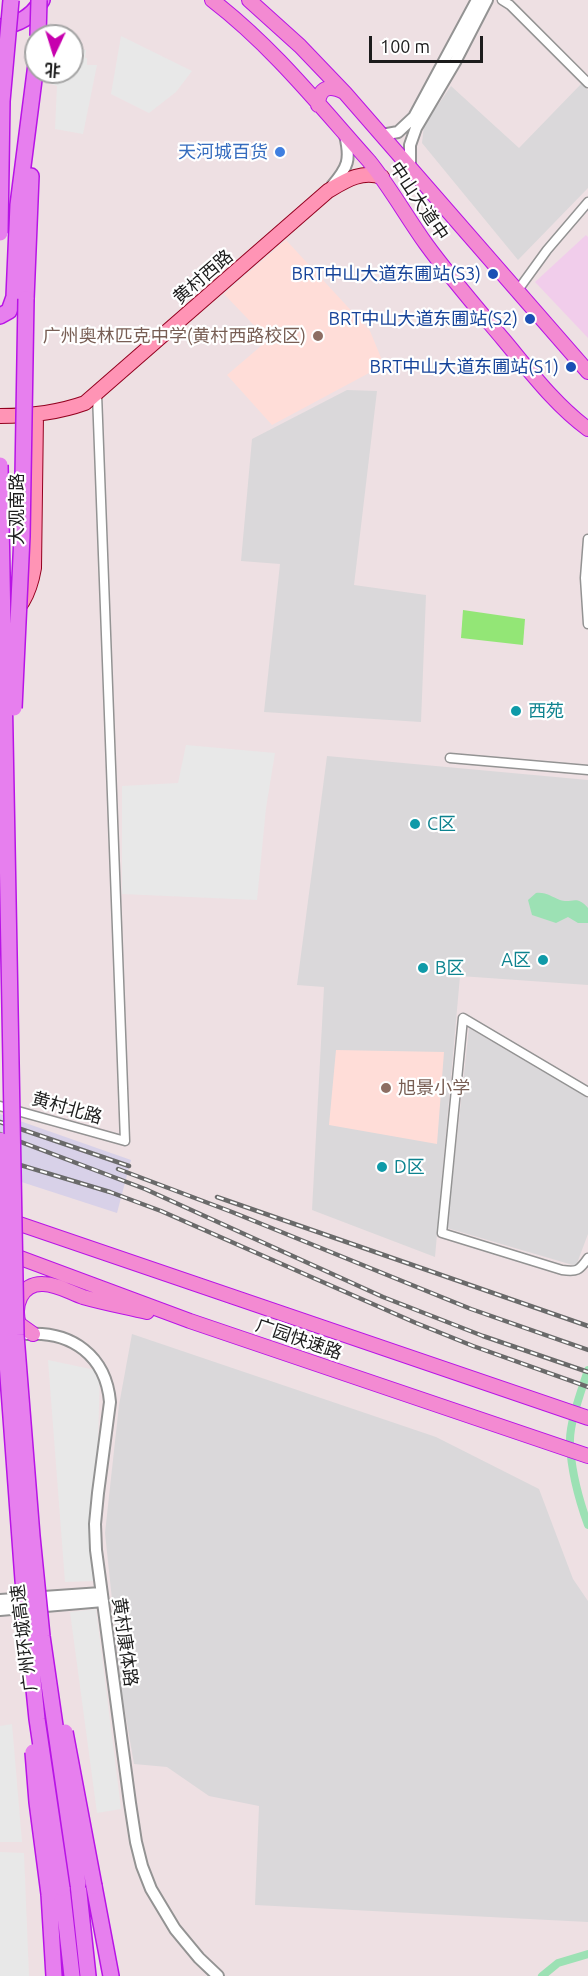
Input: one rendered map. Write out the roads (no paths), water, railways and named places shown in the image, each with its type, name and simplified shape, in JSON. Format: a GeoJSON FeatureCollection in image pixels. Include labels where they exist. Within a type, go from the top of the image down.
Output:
{"type":"FeatureCollection","features":[{"type":"Feature","properties":{"kind":"highway"},"geometry":{"type":"LineString","coordinates":[[0,233],[2,101],[11,0]]}},
{"type":"Feature","properties":{"kind":"highway"},"geometry":{"type":"LineString","coordinates":[[0,27],[12,25],[29,16],[41,0]]}},
{"type":"Feature","properties":{"kind":"highway"},"geometry":{"type":"LineString","coordinates":[[39,24],[41,0]]}},
{"type":"Feature","properties":{"kind":"highway","name":"中山大道中"},"geometry":{"type":"LineString","coordinates":[[212,0],[242,23],[282,64],[382,177],[443,267],[526,366],[584,428]]}},
{"type":"Feature","properties":{"kind":"highway","name":"中山大道中"},"geometry":{"type":"LineString","coordinates":[[249,0],[306,52],[345,93],[588,372]]}},
{"type":"Feature","properties":{"kind":"highway"},"geometry":{"type":"LineString","coordinates":[[282,64],[287,67],[296,66],[302,63],[306,52]]}},
{"type":"Feature","properties":{"kind":"highway"},"geometry":{"type":"LineString","coordinates":[[0,316],[9,311],[14,297],[18,206],[33,84]]}},
{"type":"Feature","properties":{"kind":"highway"},"geometry":{"type":"LineString","coordinates":[[7,785],[16,672],[22,536],[26,299],[35,84]]}},
{"type":"Feature","properties":{"kind":"highway"},"geometry":{"type":"LineString","coordinates":[[318,105],[320,94],[326,89],[337,88],[345,93]]}},
{"type":"Feature","properties":{"kind":"highway","name":"广州环城高速"},"geometry":{"type":"LineString","coordinates":[[0,465],[16,1308],[20,1390],[40,1616],[78,1884],[88,1976]]}},
{"type":"Feature","properties":{"kind":"highway"},"geometry":{"type":"LineString","coordinates":[[0,1140],[3,1294],[16,1558],[36,1802],[72,1976]]}},
{"type":"Feature","properties":{"kind":"highway","name":"广园快速路"},"geometry":{"type":"LineString","coordinates":[[0,1217],[588,1418]]}},
{"type":"Feature","properties":{"kind":"highway","name":"广园快速路"},"geometry":{"type":"LineString","coordinates":[[0,1251],[190,1321],[588,1456]]}},
{"type":"Feature","properties":{"kind":"highway"},"geometry":{"type":"LineString","coordinates":[[112,1976],[65,1731],[48,1625],[19,1366],[16,1308],[21,1295],[42,1284],[102,1302],[190,1321]]}},
{"type":"Feature","properties":{"kind":"highway"},"geometry":{"type":"LineString","coordinates":[[16,1308],[19,1324],[33,1334]]}},
{"type":"Feature","properties":{"kind":"highway"},"geometry":{"type":"LineString","coordinates":[[54,1976],[56,1891]]}},
{"type":"Feature","properties":{"kind":"main road","name":"黄村西路"},"geometry":{"type":"LineString","coordinates":[[0,416],[36,415],[85,403],[328,191],[352,177],[363,174],[382,177]]}},
{"type":"Feature","properties":{"kind":"main road","name":"大观南路"},"geometry":{"type":"LineString","coordinates":[[0,628],[23,604],[29,592],[34,568],[36,415]]}},
{"type":"Feature","properties":{"kind":"street"},"geometry":{"type":"LineString","coordinates":[[410,166],[410,145],[413,134],[465,33],[477,0]]}},
{"type":"Feature","properties":{"kind":"street"},"geometry":{"type":"LineString","coordinates":[[382,135],[398,132],[414,117],[487,0]]}},
{"type":"Feature","properties":{"kind":"street"},"geometry":{"type":"LineString","coordinates":[[502,0],[510,5],[588,83]]}},
{"type":"Feature","properties":{"kind":"street"},"geometry":{"type":"LineString","coordinates":[[328,191],[346,168],[348,153],[345,135]]}},
{"type":"Feature","properties":{"kind":"street"},"geometry":{"type":"LineString","coordinates":[[518,290],[547,250],[588,202]]}},
{"type":"Feature","properties":{"kind":"street","name":"黄村北路"},"geometry":{"type":"LineString","coordinates":[[0,1106],[125,1141],[97,393]]}},
{"type":"Feature","properties":{"kind":"street"},"geometry":{"type":"LineString","coordinates":[[588,539],[585,578],[588,624]]}},
{"type":"Feature","properties":{"kind":"street"},"geometry":{"type":"LineString","coordinates":[[450,758],[588,770]]}},
{"type":"Feature","properties":{"kind":"street"},"geometry":{"type":"LineString","coordinates":[[588,1092],[463,1018],[442,1233],[562,1270],[575,1271],[582,1267],[588,1258]]}},
{"type":"Feature","properties":{"kind":"street"},"geometry":{"type":"LineString","coordinates":[[0,1323],[16,1308]]}},
{"type":"Feature","properties":{"kind":"street","name":"黄村康体路"},"geometry":{"type":"LineString","coordinates":[[0,1336],[33,1334],[54,1336],[82,1348],[91,1354],[100,1365],[109,1390],[110,1402],[95,1524],[102,1597],[134,1832],[142,1866],[151,1889],[175,1929],[199,1958],[218,1976]]}},
{"type":"Feature","properties":{"kind":"street"},"geometry":{"type":"LineString","coordinates":[[0,1600],[102,1597]]}},
{"type":"Feature","properties":{"kind":"street"},"geometry":{"type":"LineString","coordinates":[[0,1610],[102,1597]]}},
{"type":"Feature","properties":{"kind":"waterway"},"geometry":{"type":"LineString","coordinates":[[588,1370],[570,1435],[576,1485],[588,1525]]}},
{"type":"Feature","properties":{"kind":"waterway"},"geometry":{"type":"LineString","coordinates":[[542,1976],[558,1963],[588,1954]]}},
{"type":"Feature","properties":{"kind":"railway"},"geometry":{"type":"LineString","coordinates":[[0,1122],[129,1166]]}},
{"type":"Feature","properties":{"kind":"railway"},"geometry":{"type":"LineString","coordinates":[[0,1134],[145,1189],[383,1297],[483,1336],[588,1372]]}},
{"type":"Feature","properties":{"kind":"railway"},"geometry":{"type":"LineString","coordinates":[[0,1159],[110,1192],[161,1211],[416,1323],[588,1387]]}},
{"type":"Feature","properties":{"kind":"railway"},"geometry":{"type":"LineString","coordinates":[[118,1169],[232,1212],[471,1309],[588,1350]]}},
{"type":"Feature","properties":{"kind":"railway"},"geometry":{"type":"LineString","coordinates":[[217,1197],[588,1326]]}},
{"type":"Feature","properties":{"kind":"place","name":"天河城百货"},"geometry":{"type":"Point","coordinates":[280,152]}},
{"type":"Feature","properties":{"kind":"place","name":"BRT中山大道东圃站(S3)"},"geometry":{"type":"Point","coordinates":[493,274]}},
{"type":"Feature","properties":{"kind":"place","name":"BRT中山大道东圃站(S2)"},"geometry":{"type":"Point","coordinates":[530,319]}},
{"type":"Feature","properties":{"kind":"place","name":"广州奥林匹克中学(黄村西路校区)"},"geometry":{"type":"Point","coordinates":[318,336]}},
{"type":"Feature","properties":{"kind":"place","name":"BRT中山大道东圃站(S1)"},"geometry":{"type":"Point","coordinates":[571,367]}},
{"type":"Feature","properties":{"kind":"place","name":"西苑"},"geometry":{"type":"Point","coordinates":[516,711]}},
{"type":"Feature","properties":{"kind":"place","name":"C区"},"geometry":{"type":"Point","coordinates":[415,824]}},
{"type":"Feature","properties":{"kind":"place","name":"A区"},"geometry":{"type":"Point","coordinates":[543,960]}},
{"type":"Feature","properties":{"kind":"place","name":"B区"},"geometry":{"type":"Point","coordinates":[423,968]}},
{"type":"Feature","properties":{"kind":"place","name":"旭景小学"},"geometry":{"type":"Point","coordinates":[386,1088]}},
{"type":"Feature","properties":{"kind":"place","name":"D区"},"geometry":{"type":"Point","coordinates":[382,1167]}}]}
